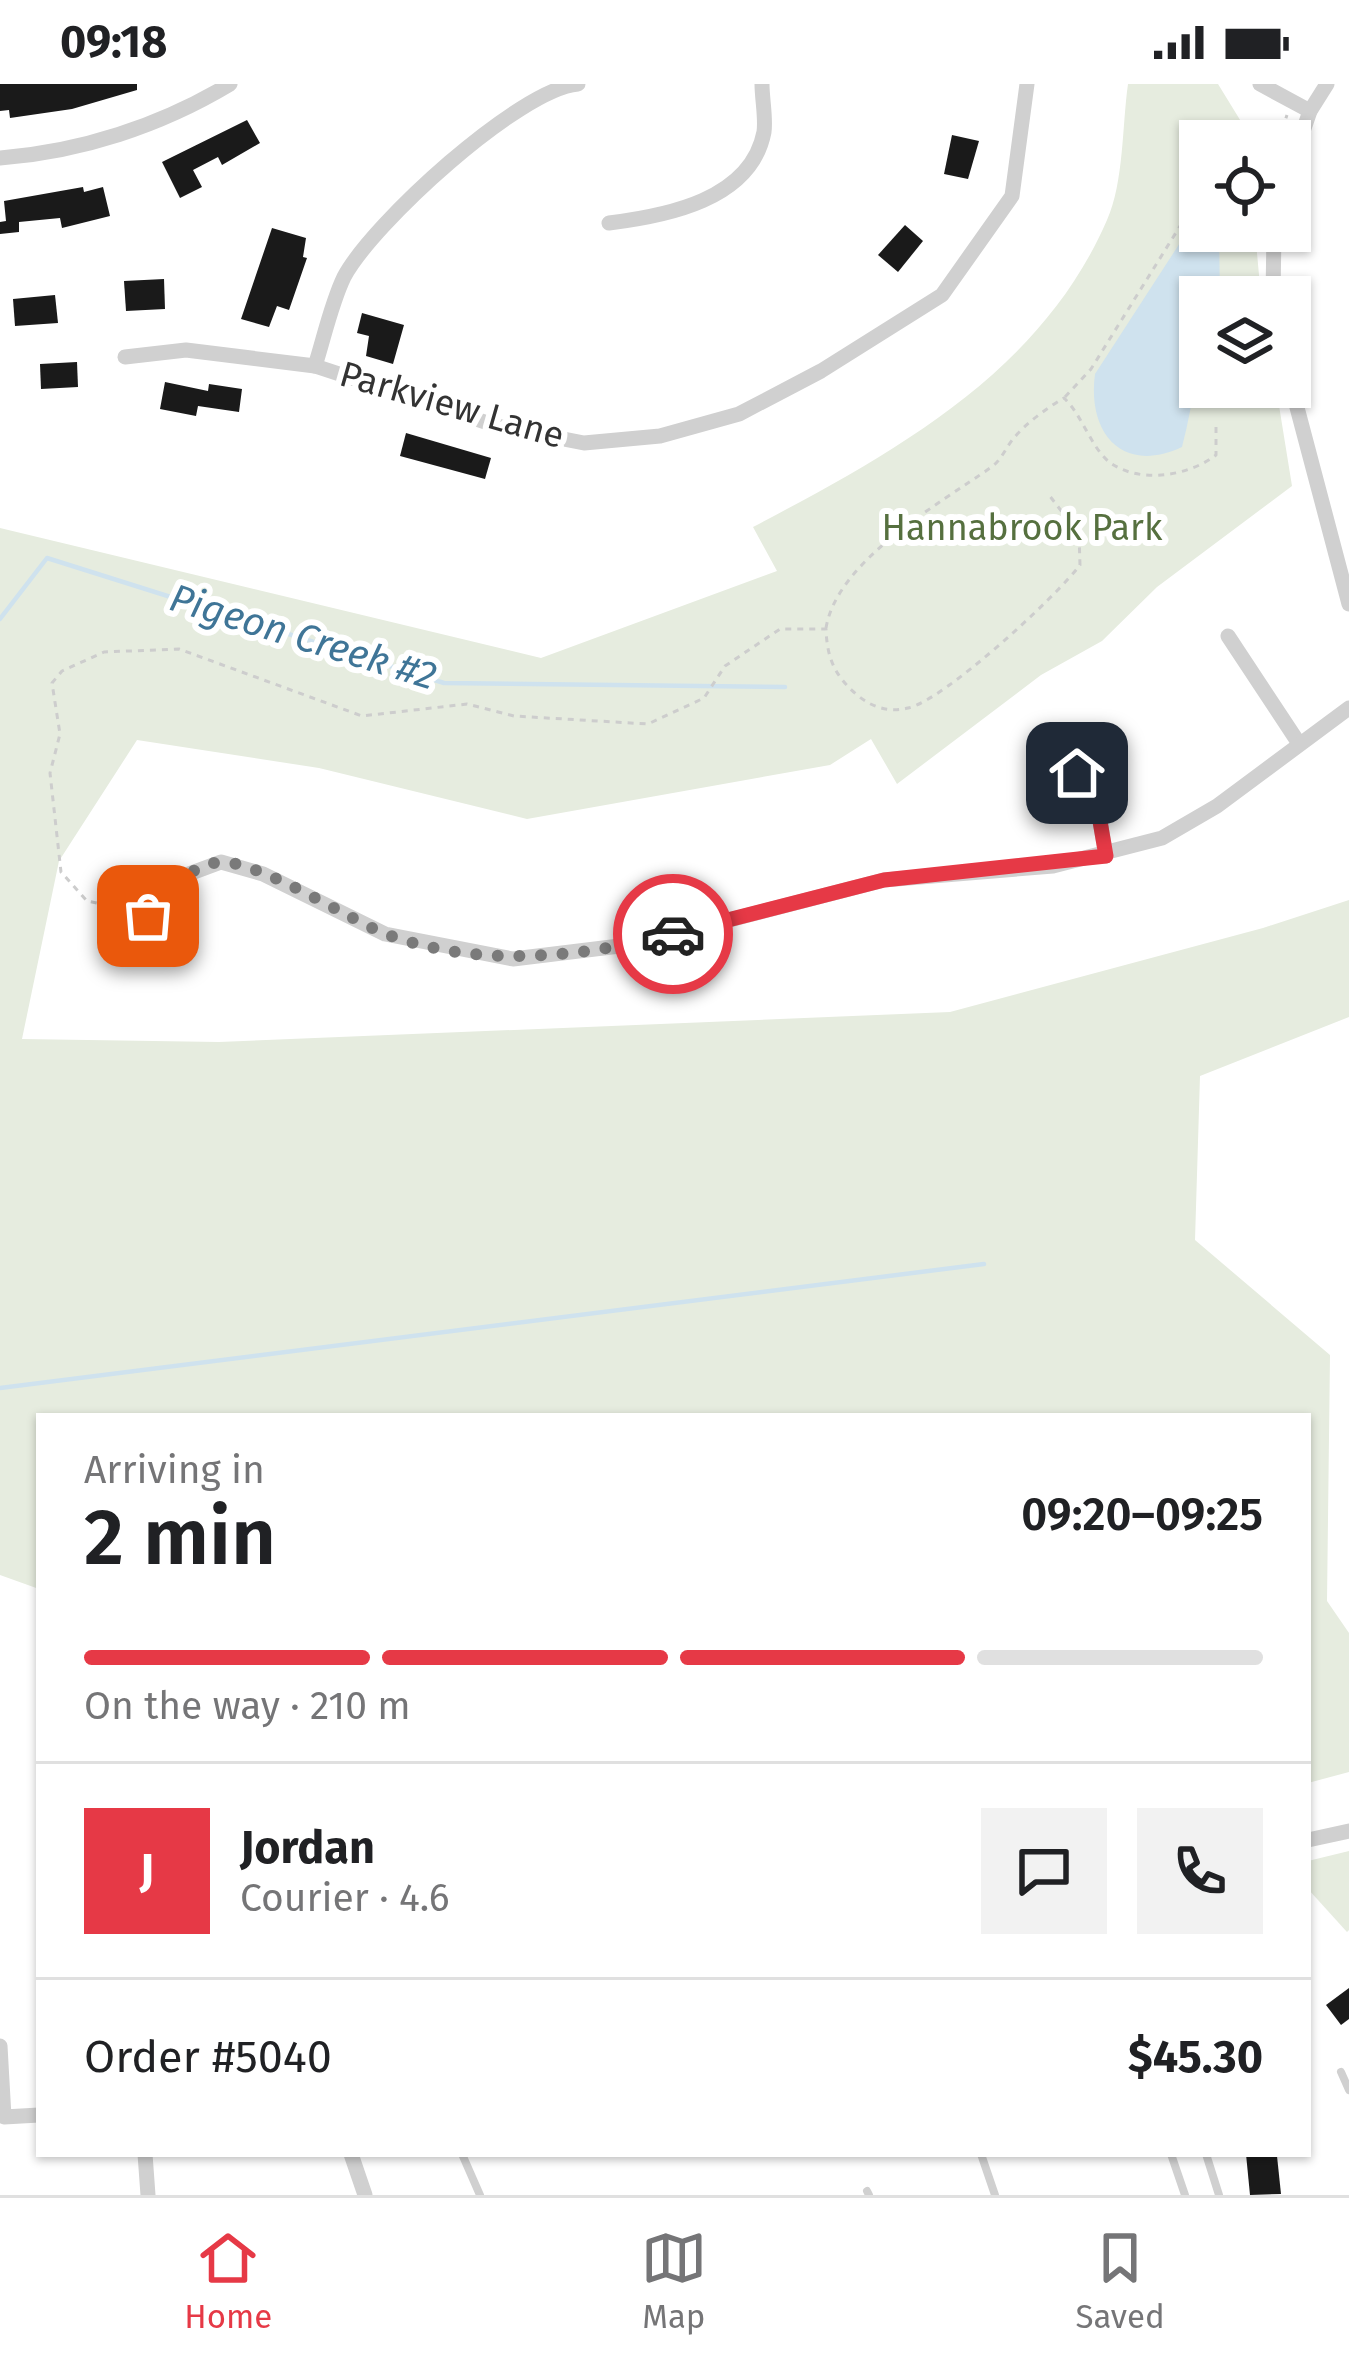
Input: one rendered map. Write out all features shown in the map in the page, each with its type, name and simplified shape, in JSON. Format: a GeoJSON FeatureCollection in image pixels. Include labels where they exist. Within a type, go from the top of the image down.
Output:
{"type":"FeatureCollection","features":[{"type":"Feature","properties":{"kind":"street"},"geometry":{"type":"LineString","coordinates":[[0,158],[60,153],[202,100],[230,84]]}},
{"type":"Feature","properties":{"kind":"street"},"geometry":{"type":"LineString","coordinates":[[315,366],[344,278],[377,231],[521,106],[578,84]]}},
{"type":"Feature","properties":{"kind":"street"},"geometry":{"type":"LineString","coordinates":[[609,223],[662,217],[711,196],[748,169],[764,132],[762,84]]}},
{"type":"Feature","properties":{"kind":"street","name":"Parkview Lane"},"geometry":{"type":"LineString","coordinates":[[125,357],[206,351],[315,366],[497,425],[584,443],[660,436],[739,414],[821,371],[942,295],[1012,196],[1027,84]]}},
{"type":"Feature","properties":{"kind":"street"},"geometry":{"type":"LineString","coordinates":[[1260,84],[1310,111]]}},
{"type":"Feature","properties":{"kind":"street"},"geometry":{"type":"LineString","coordinates":[[1307,120],[1327,84]]}},
{"type":"Feature","properties":{"kind":"street"},"geometry":{"type":"LineString","coordinates":[[1297,408],[1349,604]]}},
{"type":"Feature","properties":{"kind":"street"},"geometry":{"type":"LineString","coordinates":[[1228,636],[1298,742]]}},
{"type":"Feature","properties":{"kind":"street"},"geometry":{"type":"LineString","coordinates":[[148,916],[186,875],[221,862],[263,874],[386,934],[513,959],[636,944],[884,880],[1106,856],[1162,838],[1217,806],[1349,708]]}},
{"type":"Feature","properties":{"kind":"street"},"geometry":{"type":"LineString","coordinates":[[1058,749],[1096,798],[1106,856]]}},
{"type":"Feature","properties":{"kind":"street"},"geometry":{"type":"LineString","coordinates":[[1311,1839],[1349,1831]]}},
{"type":"Feature","properties":{"kind":"street"},"geometry":{"type":"LineString","coordinates":[[0,2046],[4,2117],[36,2114]]}},
{"type":"Feature","properties":{"kind":"street"},"geometry":{"type":"LineString","coordinates":[[145,2157],[148,2195]]}},
{"type":"Feature","properties":{"kind":"street"},"geometry":{"type":"LineString","coordinates":[[352,2157],[365,2195]]}},
{"type":"Feature","properties":{"kind":"lane"},"geometry":{"type":"LineString","coordinates":[[1341,2072],[1349,2090]]}},
{"type":"Feature","properties":{"kind":"lane"},"geometry":{"type":"LineString","coordinates":[[463,2157],[480,2195]]}},
{"type":"Feature","properties":{"kind":"lane"},"geometry":{"type":"LineString","coordinates":[[982,2157],[995,2195]]}},
{"type":"Feature","properties":{"kind":"lane"},"geometry":{"type":"LineString","coordinates":[[1172,2157],[1185,2195]]}},
{"type":"Feature","properties":{"kind":"lane"},"geometry":{"type":"LineString","coordinates":[[1207,2157],[1219,2195]]}},
{"type":"Feature","properties":{"kind":"path"},"geometry":{"type":"LineString","coordinates":[[1285,120],[1292,102]]}},
{"type":"Feature","properties":{"kind":"path"},"geometry":{"type":"LineString","coordinates":[[1048,495],[1079,534],[1080,565],[991,653],[924,703],[893,710],[868,705],[833,667],[826,629],[833,602],[853,574],[904,528],[991,468],[1013,438],[1064,398],[1091,369],[1179,228]]}},
{"type":"Feature","properties":{"kind":"path"},"geometry":{"type":"LineString","coordinates":[[1064,398],[1109,462],[1141,472],[1181,474],[1207,462],[1216,455],[1216,425]]}},
{"type":"Feature","properties":{"kind":"path"},"geometry":{"type":"LineString","coordinates":[[148,916],[86,901],[65,880],[58,857],[50,773],[60,734],[52,683],[62,671],[104,652],[188,650],[288,692],[375,717],[460,704],[514,716],[648,724],[704,698],[725,666],[780,629],[826,629]]}},
{"type":"Feature","properties":{"kind":"green space","name":"Hannabrook Park"},"geometry":{"type":"Polygon","coordinates":[[[1128,84],[1218,84],[1240,120],[1179,120],[1179,252],[1257,252],[1259,276],[1179,276],[1179,408],[1279,408],[1292,486],[1157,587],[1102,641],[1041,675],[897,784],[871,739],[830,765],[527,819],[319,768],[137,740],[59,861],[22,1039],[219,1042],[950,1012],[1263,928],[1349,900],[1349,1017],[1200,1076],[1195,1240],[1330,1355],[1327,1601],[1349,1633],[1349,1772],[1311,1782],[1311,1413],[36,1413],[36,1588],[0,1575],[0,528],[541,658],[777,571],[753,527],[909,438],[1003,365],[1044,322],[1079,274],[1113,205],[1128,84]]]}},
{"type":"Feature","properties":{"kind":"green space"},"geometry":{"type":"Polygon","coordinates":[[[1349,1851],[1347,1932],[1311,1892],[1311,1860],[1349,1851]]]}},
{"type":"Feature","properties":{"kind":"water"},"geometry":{"type":"Polygon","coordinates":[[[1179,244],[1179,252],[1219,252],[1220,276],[1179,276],[1179,408],[1190,408],[1182,447],[1142,456],[1113,443],[1097,414],[1095,374],[1179,244]]]}},
{"type":"Feature","properties":{"kind":"building"},"geometry":{"type":"Polygon","coordinates":[[[0,84],[137,84],[137,90],[72,109],[10,118],[9,110],[0,111],[0,84]]]}},
{"type":"Feature","properties":{"kind":"building"},"geometry":{"type":"Polygon","coordinates":[[[247,120],[260,143],[222,165],[218,157],[193,170],[202,187],[180,198],[162,162],[247,120]]]}},
{"type":"Feature","properties":{"kind":"building"},"geometry":{"type":"Polygon","coordinates":[[[952,135],[979,141],[968,179],[944,174],[952,135]]]}},
{"type":"Feature","properties":{"kind":"building"},"geometry":{"type":"Polygon","coordinates":[[[83,187],[84,192],[103,187],[110,216],[62,228],[60,218],[19,222],[19,232],[0,234],[0,222],[6,221],[4,201],[83,187]]]}},
{"type":"Feature","properties":{"kind":"building"},"geometry":{"type":"Polygon","coordinates":[[[905,225],[923,241],[898,272],[878,255],[905,225]]]}},
{"type":"Feature","properties":{"kind":"building"},"geometry":{"type":"Polygon","coordinates":[[[272,228],[306,238],[303,257],[307,258],[289,310],[277,306],[269,327],[241,319],[272,228]]]}},
{"type":"Feature","properties":{"kind":"building"},"geometry":{"type":"Polygon","coordinates":[[[164,279],[165,309],[126,311],[124,281],[164,279]]]}},
{"type":"Feature","properties":{"kind":"building"},"geometry":{"type":"Polygon","coordinates":[[[55,295],[58,323],[15,326],[13,299],[55,295]]]}},
{"type":"Feature","properties":{"kind":"building"},"geometry":{"type":"Polygon","coordinates":[[[362,313],[404,325],[393,364],[366,356],[369,336],[357,333],[362,313]]]}},
{"type":"Feature","properties":{"kind":"building"},"geometry":{"type":"Polygon","coordinates":[[[77,362],[78,387],[41,389],[40,364],[77,362]]]}},
{"type":"Feature","properties":{"kind":"building"},"geometry":{"type":"Polygon","coordinates":[[[165,382],[208,391],[209,384],[242,389],[239,412],[198,406],[196,416],[160,409],[165,382]]]}},
{"type":"Feature","properties":{"kind":"building"},"geometry":{"type":"Polygon","coordinates":[[[406,433],[491,458],[485,479],[400,456],[406,433]]]}},
{"type":"Feature","properties":{"kind":"building"},"geometry":{"type":"Polygon","coordinates":[[[1349,1988],[1349,2019],[1341,2025],[1326,2005],[1349,1988]]]}},
{"type":"Feature","properties":{"kind":"building"},"geometry":{"type":"Polygon","coordinates":[[[1246,2157],[1277,2157],[1281,2194],[1250,2195],[1246,2157]]]}},
{"type":"Feature","properties":{"kind":"waterway","name":"Pigeon Creek #2"},"geometry":{"type":"LineString","coordinates":[[0,619],[47,558],[444,683],[785,687]]}},
{"type":"Feature","properties":{"kind":"waterway"},"geometry":{"type":"LineString","coordinates":[[0,1388],[984,1264]]}},
{"type":"Feature","properties":{"kind":"way so far"},"geometry":{"type":"LineString","coordinates":[[148,916],[186,875],[221,862],[263,874],[386,934],[513,959],[636,944],[673,934]]}},
{"type":"Feature","properties":{"kind":"route"},"geometry":{"type":"LineString","coordinates":[[673,934],[884,880],[1053,866],[1106,856],[1096,798],[1077,773]]}}]}
